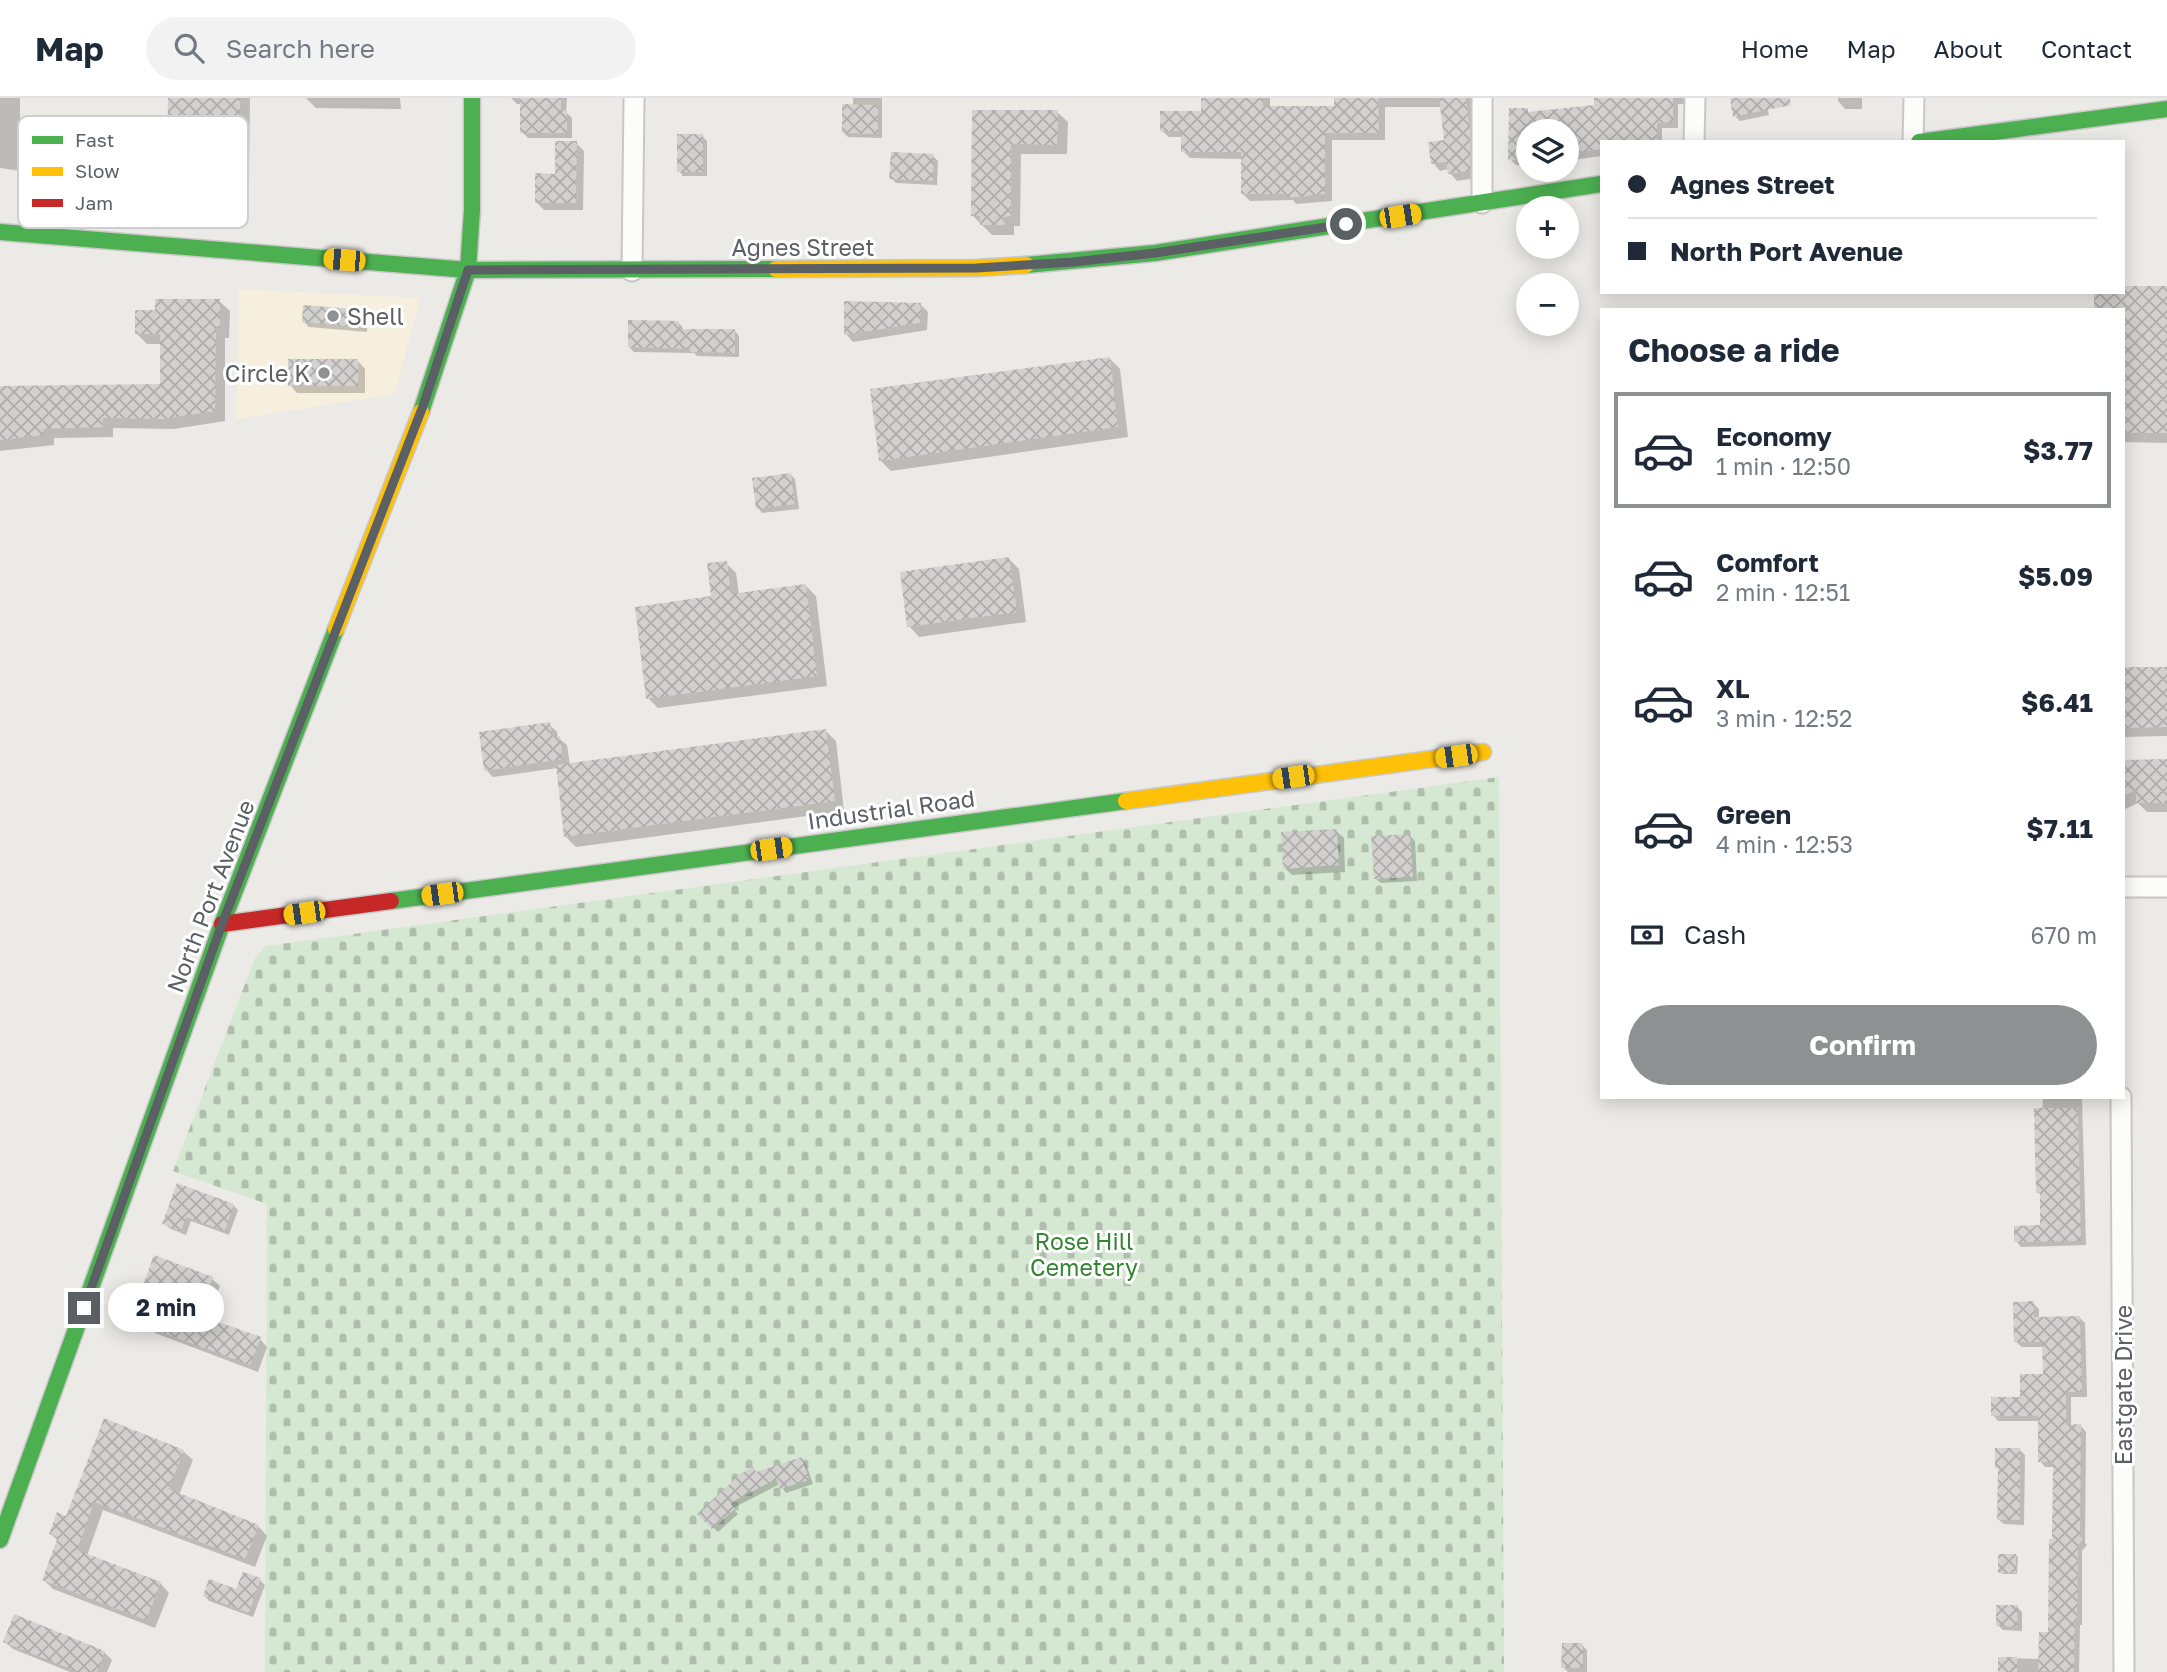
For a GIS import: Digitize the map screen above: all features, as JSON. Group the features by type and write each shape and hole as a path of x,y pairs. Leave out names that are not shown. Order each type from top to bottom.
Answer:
{"main road":[{"name":"North Port Avenue","path":"0,1540 222,924 423,406 468,270 472,98"},
{"path":"1928,140 2129,106 2167,109"},
{"name":"Agnes Street","path":"0,232 468,270 976,268 1073,262 1155,253 1600,184"},
{"name":"Industrial Road","path":"222,924 1483,752"}],"street":[{"path":"632,271 634,98"},
{"path":"1482,98 1482,203"},
{"path":"1694,140 1695,98"},
{"path":"1914,98 1916,140"},
{"path":"2125,887 2167,887"},
{"name":"Eastgate Drive","path":"2121,1099 2124,1672"}],"shaded area":[{"path":"239,289 420,298 395,394 236,419"}],"green space":[{"name":"Rose Hill Cemetery","path":"1499,777 1504,1672 265,1672 267,1204 173,1171 255,958 266,946"}],"building":[{"path":"168,98 240,98 240,116 168,116"},
{"path":"520,98 561,98 561,110 567,110 567,133 520,133"},
{"path":"1201,98 1263,98 1263,106 1334,106 1334,98 1378,98 1379,133 1325,133 1325,194 1287,198 1287,194 1241,194 1241,152 1181,152 1181,131 1160,131 1160,111 1201,111"},
{"path":"1439,98 1466,98 1470,131 1470,171 1448,174 1446,162 1431,164 1428,142 1444,140"},
{"path":"1594,98 1673,98 1673,122 1657,123 1657,140 1600,140 1600,149 1579,152 1579,119 1516,119 1516,160 1508,160 1509,108 1528,108 1528,112 1594,105"},
{"path":"1730,98 1790,98 1791,105 1733,117"},
{"path":"842,104 878,105 878,134 842,133"},
{"path":"972,110 1058,110 1057,145 1011,144 1011,216 1004,217 1005,225 980,225 980,216 971,216"},
{"path":"677,134 703,134 703,172 677,172"},
{"path":"555,141 577,141 576,203 535,203 535,173 555,174"},
{"path":"891,152 934,154 933,181 889,179"},
{"path":"2125,286 2167,286 2167,433 2125,433 2125,308 2094,308 2094,294 2125,294"},
{"path":"155,299 220,299 220,329 216,328 215,411 163,419 103,418 103,427 44,429 44,435 0,440 0,386 160,384 160,334 135,334 135,310 155,310"},
{"path":"844,301 921,303 920,323 844,335"},
{"path":"303,305 364,310 363,328 302,322"},
{"path":"628,320 679,321 679,329 735,329 735,353 628,347"},
{"path":"1110,357 1118,427 879,461 870,389"},
{"path":"288,359 358,359 358,386 288,386"},
{"path":"791,473 795,504 756,509 752,478"},
{"path":"1009,557 1017,612 907,627 900,572"},
{"path":"727,561 731,594 806,584 817,676 646,699 635,607 711,596 707,563"},
{"path":"2125,667 2167,667 2167,727 2125,728"},
{"path":"550,722 552,737 560,736 563,759 484,771 479,732"},
{"path":"826,729 835,801 564,837 556,765"},
{"path":"2167,759 2167,803 2136,803 2136,790 2125,795 2125,760"},
{"path":"1337,829 1339,865 1283,869 1281,832"},
{"path":"1410,834 1413,877 1374,879 1371,836"},
{"path":"2034,1108 2078,1108 2081,1241 2014,1242 2014,1226 2040,1225 2040,1192 2036,1193"},
{"path":"177,1183 234,1204 225,1231 186,1217 181,1231 162,1224"},
{"path":"154,1255 213,1277 199,1315 261,1337 250,1365 145,1326 157,1294 142,1288"},
{"path":"2034,1301 2034,1317 2080,1316 2082,1392 2066,1392 2066,1425 2081,1424 2080,1536 2083,1539 2078,1545 2074,1672 2038,1671 2039,1632 2048,1632 2053,1462 2038,1462 2038,1416 1991,1416 1991,1397 2020,1397 2020,1374 2043,1374 2042,1342 2014,1342 2013,1302"},
{"path":"104,1418 184,1450 169,1489 259,1525 245,1559 94,1502 77,1550 161,1582 146,1620 42,1580 58,1537 49,1534 57,1512 66,1516"},
{"path":"1995,1448 2020,1448 2020,1520 1997,1520 1998,1468 1995,1468"},
{"path":"802,1457 809,1480 780,1489 776,1479 730,1503 735,1509 712,1529 697,1514 734,1480 733,1478 753,1467 756,1472"},
{"path":"1998,1554 2016,1554 2016,1573 1998,1573"},
{"path":"243,1572 261,1578 249,1613 203,1596 209,1579 236,1589"},
{"path":"1996,1605 2018,1605 2017,1627 1996,1626"},
{"path":"14,1614 105,1651 97,1672 78,1672 3,1642"},
{"path":"1562,1643 1583,1643 1583,1668 1561,1668"},
{"path":"1998,1657 2017,1657 2017,1672 1998,1672"}],"traffic: fast":[{"path":"421,412 468,270 472,210 472,98"},
{"path":"1934,140 2167,109"},
{"path":"1026,265 1155,253 1600,184"},
{"path":"0,232 468,270 776,269"},
{"path":"0,1540 222,924 336,629"},
{"path":"391,901 1126,801"}],"traffic: slow":[{"path":"776,269 976,268 1026,265"},
{"path":"336,629 421,412"},
{"path":"1126,801 1483,752"}],"traffic: jam":[{"path":"222,924 391,901"}],"place":[{"name":"Shell","path":"333,316"},
{"name":"Circle K","path":"324,373"}],"route":[{"path":"84,1308 222,924 423,406 468,270 976,268 1073,262 1155,253 1346,224"}]}
